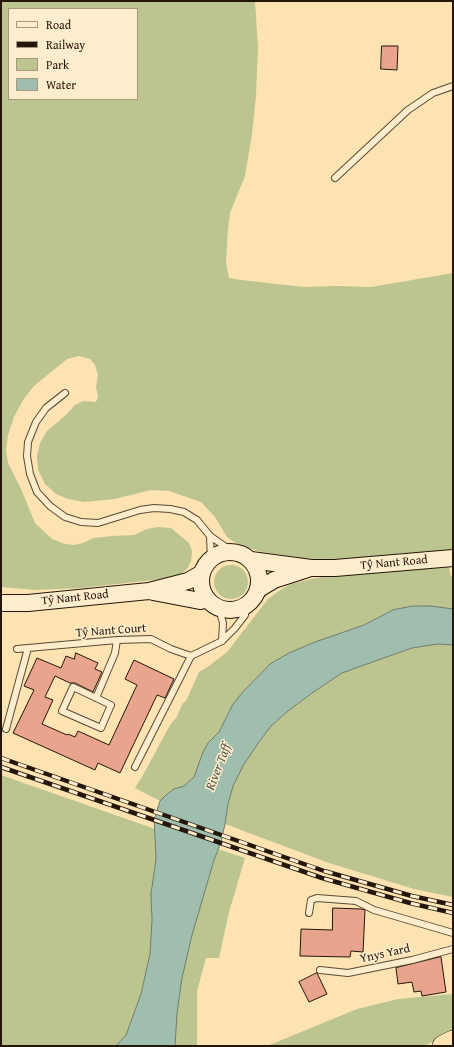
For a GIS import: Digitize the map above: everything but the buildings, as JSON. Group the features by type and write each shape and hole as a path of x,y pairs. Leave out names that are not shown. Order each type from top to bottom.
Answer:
{"highway":[{"path":"443,1046 453,1041"}],"main road":[{"path":"211,560 223,553 233,552"},
{"name":"Tŷ Nant Road","path":"233,552 243,555 251,560 311,568 336,568 453,558"},
{"name":"Tŷ Nant Road","path":"1,603 28,603 149,591 188,581 202,573 206,564 211,560"},
{"path":"251,560 257,568 260,578 259,589"},
{"name":"Tŷ Nant Road","path":"149,591 213,604 229,611 239,609 247,605 254,598 259,589 274,580 311,568"},
{"path":"202,573 201,583 204,595 213,604"}],"lane":[{"path":"335,178 408,110 433,93 453,86"},
{"path":"65,393 46,408 36,422 28,442 27,456 30,474 37,492 50,506 65,517 81,522 98,523 154,508 184,512 197,520 210,536 233,552"},
{"path":"210,536 211,560"},
{"path":"213,604 223,623 222,641"},
{"path":"135,767 192,656 222,641 245,615 247,605"},
{"name":"Tŷ Nant Court","path":"17,649 116,640 151,639 171,649 192,656"},
{"path":"96,698 115,653 116,640"},
{"path":"6,729 28,648"},
{"path":"73,687 96,698 111,705 101,728 62,711 73,687"},
{"path":"310,913 311,900 317,898 356,901 374,910 453,933"},
{"name":"Ynys Yard","path":"320,970 348,973 412,960 453,949"}],"green space":[{"path":"1,1 255,1 258,49 256,95 252,134 245,176 230,213 226,262 229,278 304,287 371,287 453,273 453,558 449,566 450,574 453,578 453,609 431,606 413,606 393,610 364,625 315,642 289,653 270,664 233,704 219,732 208,743 194,777 184,786 174,789 160,801 135,788 170,725 176,718 183,703 186,701 199,672 227,652 268,599 280,590 291,584 335,575 313,562 298,557 261,552 234,542 227,537 215,517 201,502 169,491 151,490 115,499 84,502 68,499 56,494 45,484 38,470 37,456 40,443 47,431 66,415 75,405 83,401 96,402 98,397 96,387 98,375 95,365 90,359 79,356 67,359 34,386 23,400 14,417 8,435 6,450 8,463 22,491 35,523 52,539 65,544 74,545 94,538 134,535 147,529 158,527 171,528 189,543 192,551 191,561 187,569 178,576 80,588 35,590 1,587"},
{"path":"234,565 243,570 247,575 247,589 243,594 238,598 228,599 224,598 215,589 214,579 215,575 224,566"},
{"path":"438,644 453,645 453,897 414,889 329,863 225,824 233,786 244,764 271,726 288,711 342,673 412,648"},
{"path":"1,775 155,829 156,859 151,894 152,920 150,954 141,994 126,1035 116,1046 1,1046"},
{"path":"218,849 245,858 229,912 219,958 206,958 197,991 197,1046 175,1046 178,1004 188,949"},
{"path":"453,994 453,1032 424,1046 267,1046 357,1009 398,999"}],"water":[{"name":"River Taff","path":"413,606 431,606 453,609 453,645 438,644 412,648 342,673 312,693 271,726 244,764 233,786 221,842 214,860 192,935 182,978 177,1013 175,1046 116,1046 126,1035 141,994 150,954 152,920 151,894 156,859 154,820 160,801 174,789 184,786 194,777 203,752 208,743 219,732 233,704 270,664 289,653 315,642 364,625 393,610"}],"railway":[{"path":"1,758 324,871 412,896 453,905"},
{"path":"1,767 322,878 410,903 453,913"}]}
